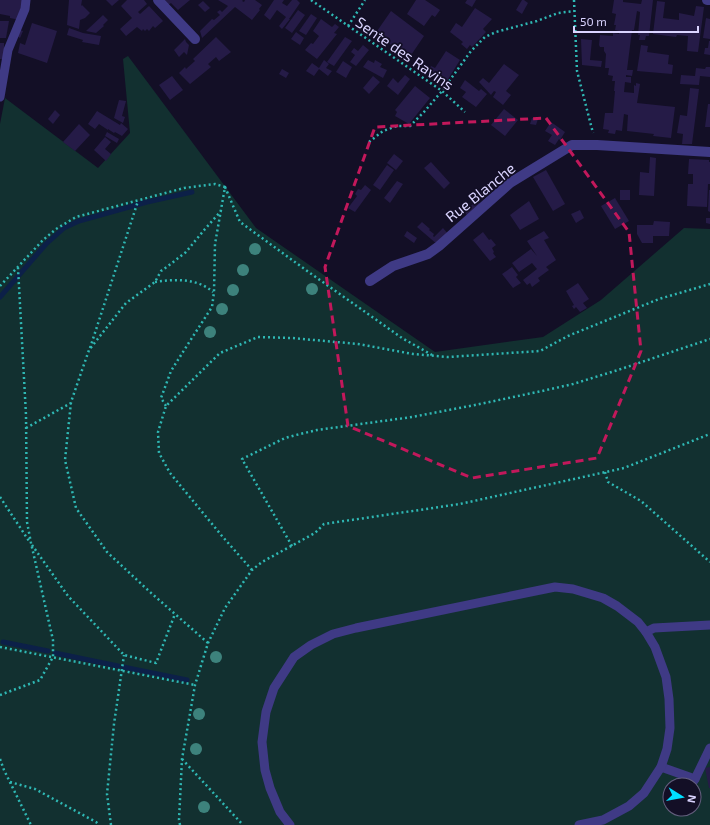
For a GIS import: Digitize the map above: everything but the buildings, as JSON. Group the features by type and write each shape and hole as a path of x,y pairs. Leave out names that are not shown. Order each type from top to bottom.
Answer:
{"street":[{"path":"158,0 195,39"},
{"name":"Rue Blanche","path":"370,281 392,266 428,254 510,183 572,145 597,145 710,152"}],"lane":[{"path":"0,97 8,50 25,9 26,0"},
{"path":"290,825 280,812 270,788 265,770 262,742 266,712 274,688 294,657 311,645 332,634 555,587 573,589 603,598 617,606 638,622 655,647 666,676 669,698 670,728 667,749 662,767 644,793 628,806 603,820 580,825"},
{"path":"646,632 654,628 710,625"},
{"path":"696,777 710,748"},
{"path":"662,767 683,777"}],"path":[{"name":"Sente des Ravins","path":"311,0 442,91 465,112"},
{"path":"348,26 365,0"},
{"path":"574,0 577,71 597,145"},
{"path":"369,142 383,131 397,126 410,126 442,91 471,51 485,37 496,32 537,21 558,13 574,11"},
{"path":"0,286 43,240 56,229 76,217 184,188 215,184 225,187"},
{"path":"166,406 162,398 171,371 212,307 214,292 215,244 225,187"},
{"path":"225,187 240,222 402,338 433,356"},
{"path":"138,200 71,402 65,460 76,508 107,552 208,643"},
{"path":"89,350 126,303 155,282 161,271 186,252 204,229 221,211"},
{"path":"0,696 40,680 53,657 53,640 27,522 26,428 18,268"},
{"path":"155,282 186,280 208,287 214,292"},
{"path":"252,570 170,473 159,452 158,432 166,406 220,353 258,337 292,338 358,344 433,356 540,351 568,336 659,299 710,284"},
{"path":"292,546 242,459 285,438 296,435 317,430 412,417 542,392 618,370 710,339"},
{"path":"26,428 71,402"},
{"path":"180,825 182,759 195,685 208,643 225,608 252,570 262,562 315,533 324,524 460,504 624,468 710,434"},
{"path":"605,472 608,482 641,502 710,562"},
{"path":"0,497 68,596 124,655 156,663 175,614"},
{"path":"0,647 195,685"},
{"path":"111,825 107,794 114,724 124,655"},
{"path":"0,759 31,825"},
{"path":"182,759 243,825"},
{"path":"10,782 35,789 99,825"}],"highlighted area":[{"path":"546,118 629,232 641,351 597,458 472,478 348,426 325,267 375,127"}],"green space":[{"path":"128,56 256,228 435,352 543,337 601,300 684,228 710,229 710,825 0,825 0,124 5,98 98,168 130,133 123,59"}],"waterway":[{"path":"0,297 46,244 64,228 79,221 147,202 192,192"},
{"path":"3,642 48,651"},
{"path":"55,653 118,666"},
{"path":"123,667 187,680"}]}
